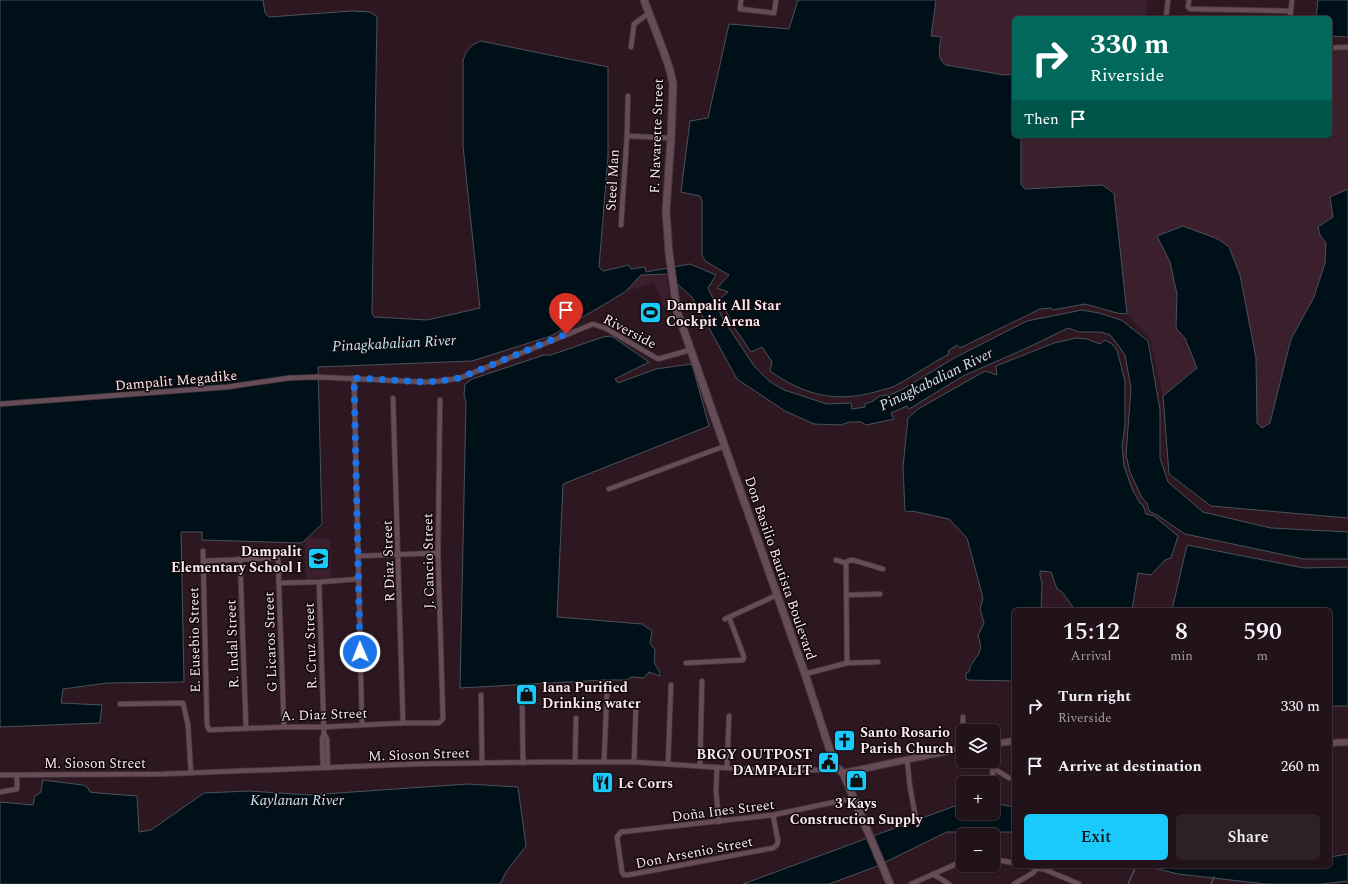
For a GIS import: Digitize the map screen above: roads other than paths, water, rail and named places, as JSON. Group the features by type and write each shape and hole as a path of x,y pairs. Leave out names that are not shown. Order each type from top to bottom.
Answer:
{"main road":[{"name":"F. Navarette Street","path":"644,0 670,70 673,84 666,211 669,253"},
{"name":"Don Basilio Bautista Boulevard","path":"669,253 677,311 805,674 835,766 840,771 854,798 890,884"}],"street":[{"path":"741,0 740,9 774,13 776,0"},
{"path":"1166,16 1168,0"},
{"path":"1189,0 1188,7 1190,9 1291,11"},
{"path":"1290,16 1292,0"},
{"path":"631,47 634,24 649,13"},
{"path":"1332,48 1348,47"},
{"name":"Steel Man","path":"621,225 628,96"},
{"name":"Steel Man","path":"627,136 671,138"},
{"name":"Riverside","path":"354,378 426,382 460,378 593,324 607,329 658,359 690,350"},
{"name":"Dampalit Megadike","path":"0,404 227,388 289,378 317,376 354,378"},
{"path":"354,378 362,724"},
{"name":"R Diaz Street","path":"393,398 403,723"},
{"name":"J. Cancio Street","path":"440,400 438,553 443,719 441,722"},
{"path":"609,489 725,446"},
{"name":"E. Eusebio Street","path":"203,551 207,728"},
{"path":"358,556 399,556 438,553"},
{"name":"G Licaros Street","path":"203,561 240,559 278,560 284,727"},
{"name":"R. Indal Street","path":"240,559 246,728"},
{"path":"836,560 846,563 853,560 883,569"},
{"path":"846,563 847,663"},
{"path":"279,583 359,579"},
{"name":"R. Cruz Street","path":"319,582 324,734 327,739 326,768"},
{"path":"846,595 880,594"},
{"path":"686,663 743,660 744,657 727,618 777,595"},
{"path":"805,674 847,663 878,662"},
{"path":"700,766 702,681"},
{"path":"668,764 671,685"},
{"path":"522,690 523,762"},
{"path":"604,762 607,690"},
{"path":"481,695 482,763"},
{"path":"120,704 183,703 188,725 190,773"},
{"path":"634,762 636,705"},
{"path":"727,767 729,716"},
{"path":"963,717 963,724"},
{"path":"575,762 576,718"},
{"name":"A. Diaz Street","path":"207,728 212,730 441,722"},
{"path":"1000,743 1012,741"},
{"path":"1332,743 1348,742"},
{"path":"840,771 956,749"},
{"path":"907,759 916,820"},
{"name":"M. Sioson Street","path":"0,775 190,773 523,762 634,762 759,770 840,771"},
{"path":"716,767 716,791 719,822"},
{"path":"993,768 1009,778"},
{"path":"993,768 993,776"},
{"path":"0,792 17,790 17,774"},
{"name":"Doña Ines Street","path":"618,834 621,832 773,815 854,798"},
{"name":"Don Arsenio Street","path":"618,834 617,837 622,872 624,875 628,875 773,848 777,845 778,841 773,815"},
{"path":"1000,860 1012,863"},
{"path":"911,884 956,864"},
{"path":"1014,884 1037,868 1079,884"},
{"path":"933,874 949,884"}],"water":[{"name":"Pinagkabalian River","path":"0,0 263,0 265,13 269,17 352,11 370,12 377,17 372,313 374,317 427,320 480,308 463,146 463,61 469,48 481,41 608,67 608,156 599,267 603,271 629,265 631,269 645,267 646,272 690,264 716,275 708,288 723,319 754,366 769,381 784,390 827,404 851,403 852,409 865,407 865,404 880,396 892,394 903,389 956,357 1027,321 1082,310 1099,313 1121,320 1148,341 1160,410 1160,458 1168,482 1203,512 1271,528 1348,532 1348,559 1304,559 1185,534 1149,511 1147,503 1142,498 1130,472 1126,455 1131,388 1125,355 1110,335 1101,332 1079,332 1068,328 963,376 909,409 907,406 891,413 894,419 866,425 861,422 849,422 841,425 814,424 785,411 737,379 692,297 666,274 641,275 625,292 551,336 472,361 318,367 322,524 302,543 202,540 202,532 181,532 184,682 107,683 63,689 61,703 102,705 100,723 0,727"},
{"path":"798,0 936,0 931,36 941,37 939,52 941,60 946,65 1004,75 1012,74 1012,138 1021,138 1021,184 1023,187 1026,189 1102,185 1114,193 1127,314 1117,313 1085,304 1053,310 1051,308 1040,309 960,348 957,345 948,351 949,354 893,387 860,395 833,397 820,395 795,386 770,371 772,362 762,347 751,352 734,327 720,299 728,292 717,288 729,275 705,261 702,255 702,201 700,196 681,192 690,121 708,118 729,24 789,29"},
{"path":"1318,0 1348,0 1348,37 1332,36 1332,16 1316,16"},
{"path":"1348,189 1348,518 1211,506 1169,474 1163,396 1197,368 1185,338 1176,328 1177,294 1170,262 1157,236 1183,226 1218,239 1229,247 1240,275 1256,358 1257,423 1262,428 1270,423 1291,339 1314,297 1325,263 1326,243 1320,235 1318,227 1333,217 1330,197"},
{"path":"611,336 649,362 615,379 618,383 656,369 692,364 709,426 563,484 557,617 642,624 652,631 650,643 655,650 654,662 659,670 660,676 649,672 644,678 632,677 626,680 460,688 466,402 464,395 465,384 472,379 544,355 551,355 603,337"},
{"path":"1076,338 1087,339 1100,344 1105,340 1112,344 1117,350 1125,381 1125,426 1122,446 1124,466 1133,491 1140,503 1143,505 1146,514 1154,516 1178,536 1171,558 1165,560 1151,575 1138,573 1132,608 1074,608 1062,592 1057,589 1051,572 1040,571 1042,583 1041,608 1012,608 1012,681 967,680 966,673 969,672 980,648 978,636 984,623 980,609 983,598 967,538 949,519 912,511 905,511 903,467 908,418 918,409 985,371 997,375 996,366 1054,343"},
{"path":"1187,545 1304,568 1348,567 1348,706 1332,706 1332,608 1172,608"},
{"name":"Kaylanan River","path":"43,780 83,785 87,787 90,792 137,796 139,832 151,830 204,793 249,791 309,795 468,784 518,787 526,846 506,872 500,884 0,884 0,802 33,805 35,796 41,792"},
{"path":"1000,804 1012,807 1012,832 1000,832 1000,828 956,828 956,832 947,832 875,867 829,884 743,884 956,806 956,820 1000,820"},
{"path":"1348,854 1348,881 1322,884 1266,884 1178,874 1154,868 1332,868 1332,857"}],"waterway":[{"path":"1128,884 1135,868"},
{"path":"1211,884 1214,877"}],"place":[{"name":"Dampalit All Star Cockpit Arena","path":"650,313"},
{"name":"Dampalit Elementary School I","path":"318,559"},
{"name":"Iana Purified Drinking water","path":"526,695"},
{"name":"Santo Rosario Parish Church","path":"844,740"},
{"name":"BRGY OUTPOST DAMPALIT","path":"828,762"},
{"name":"3 Kays Construction Supply","path":"856,781"},
{"name":"Le Corrs","path":"602,783"}]}
